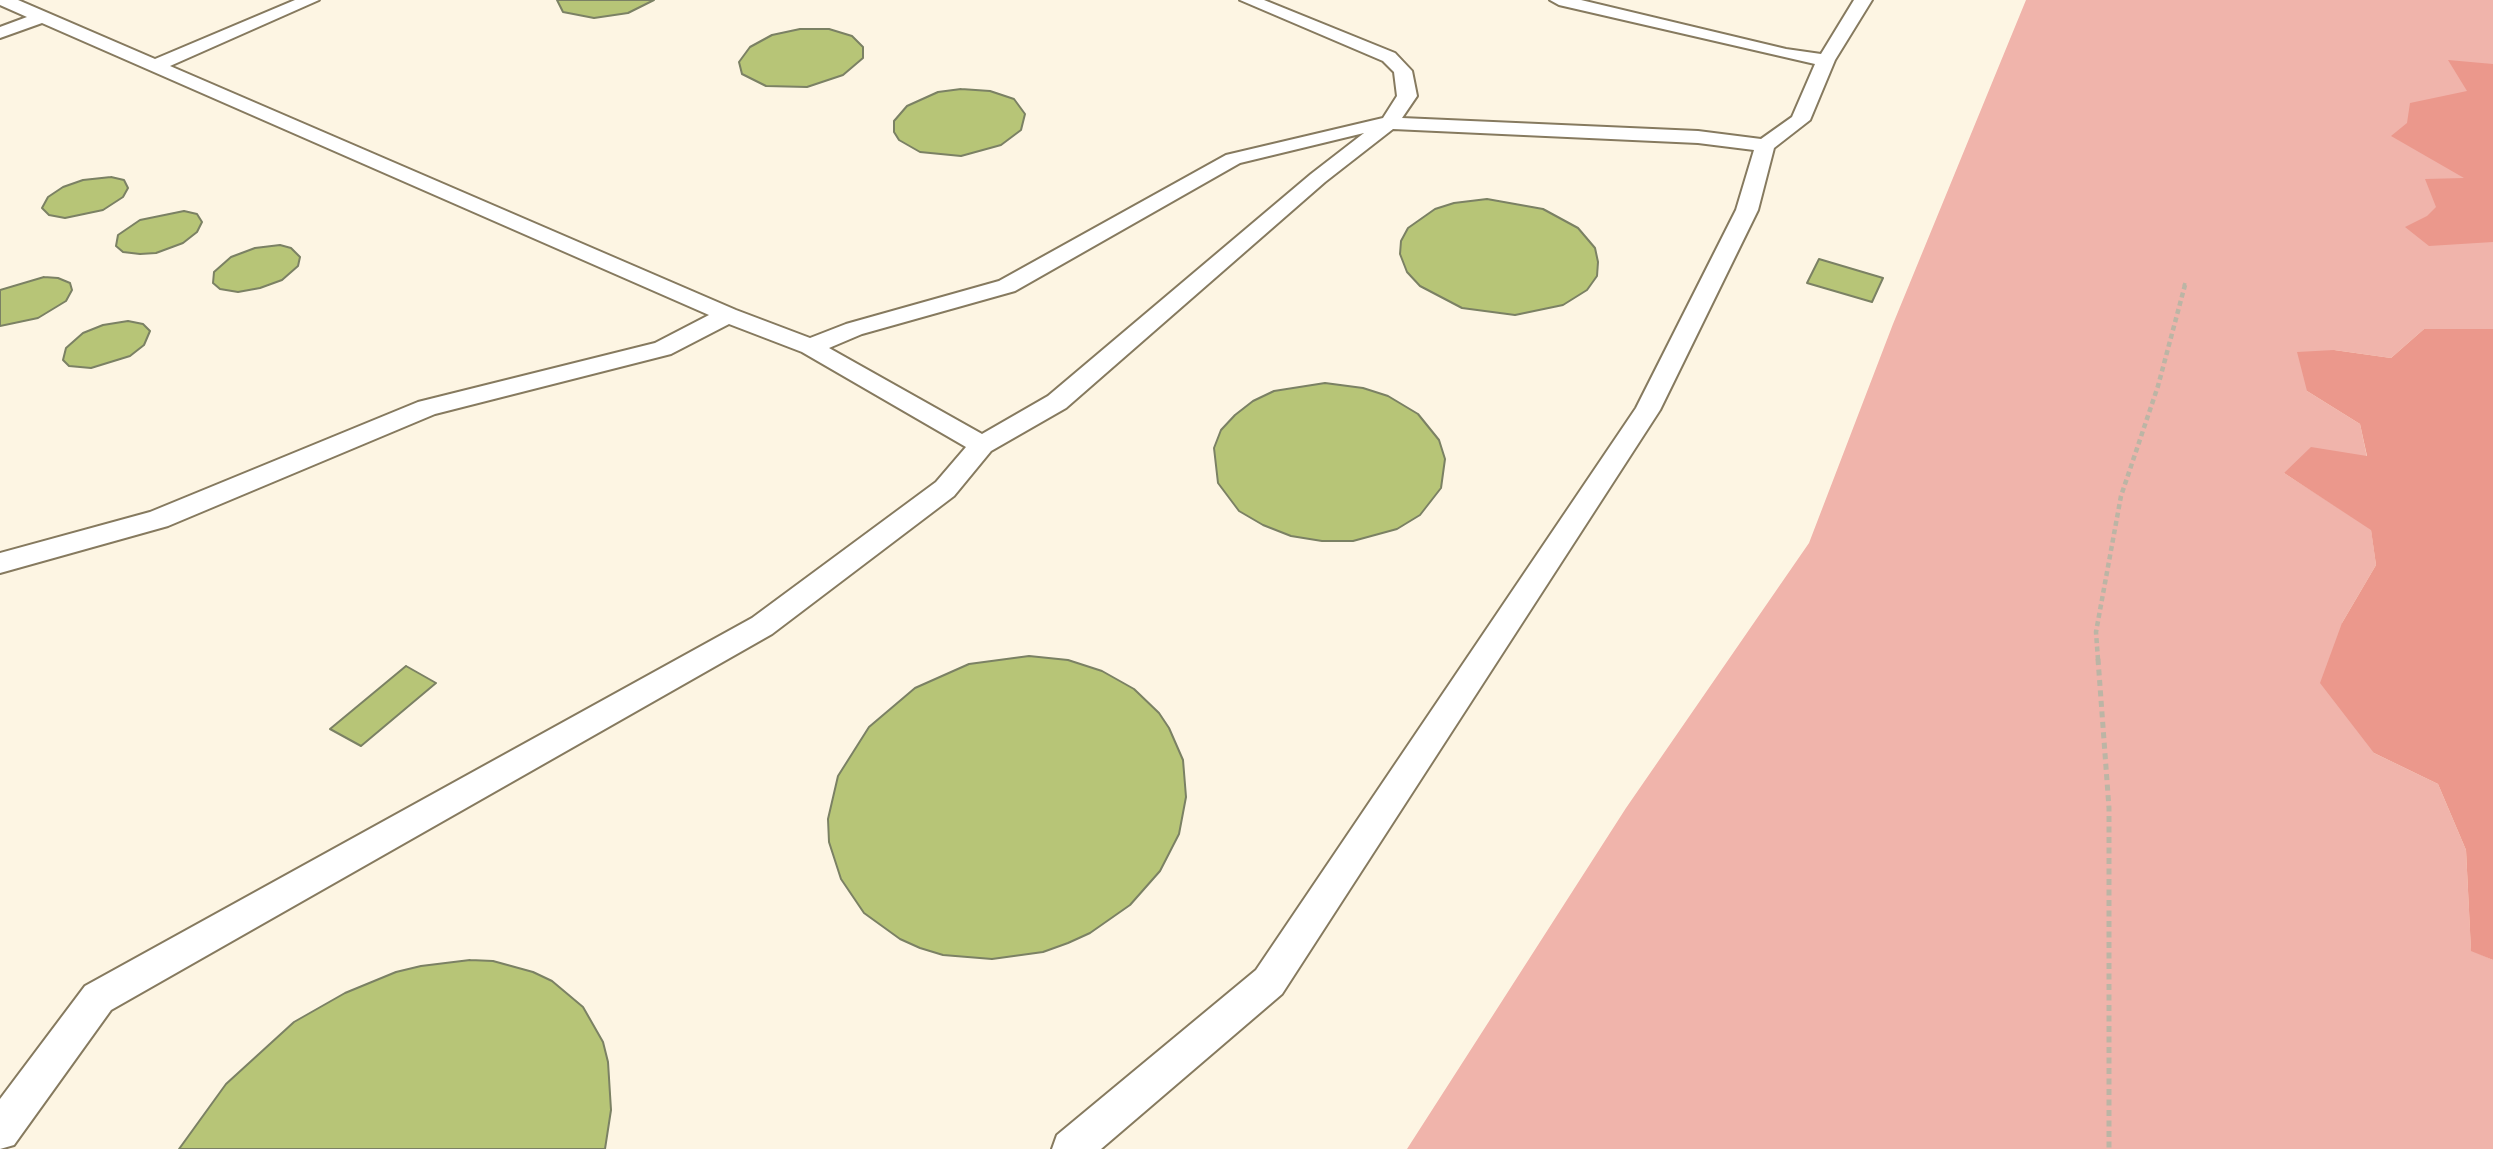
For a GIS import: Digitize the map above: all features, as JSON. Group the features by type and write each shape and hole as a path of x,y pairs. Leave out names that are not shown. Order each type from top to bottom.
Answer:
{"lane":[{"path":"3,0 728,316 810,347 982,445"},
{"path":"154,66 310,0"},
{"path":"0,1131 98,998 762,626 945,489 982,445 1057,402 1318,178 1389,123 1407,96 1403,71 1389,57 1250,0"},
{"path":"1559,0 1786,54 1826,60"},
{"path":"1071,1149 1269,982 1648,410 1747,210 1765,145 1800,120 1826,60 1863,0"},
{"path":"0,33 43,17"},
{"path":"810,347 854,329 1007,286 1233,159 1355,128 1389,123 1698,137 1765,145"},
{"path":"0,563 158,519 427,408 663,349 728,316"}],"path":[{"path":"2109,1149 2109,808 2096,632 2121,496 2158,386 2185,282"}],"shaded area":[{"path":"2026,0 2493,0 2493,329 2424,329 2391,358 2334,350 2307,391 2360,424 2367,457 2284,473 2371,529 2376,565 2342,623 2374,753 2438,784 2466,850 2471,950 2493,960 2493,1149 1407,1149 1626,808 1809,543 1893,324"},
{"path":"2448,60 2493,64 2493,242 2429,246 2405,227 2427,216 2436,207 2425,179 2464,178 2391,136 2407,123 2410,103 2467,91"},
{"path":"2424,329 2493,329 2493,960 2471,951 2466,850 2438,784 2374,753 2320,683 2342,623 2376,565 2371,530 2284,473 2311,447 2367,456 2360,424 2307,391 2297,352 2334,350 2391,358"}],"building":[{"path":"557,0 654,0 628,13 594,18 563,12"},
{"path":"800,29 829,29 852,36 863,47 863,58 843,75 807,87 766,86 742,74 739,62 750,47 772,35"},
{"path":"961,89 990,91 1014,99 1025,114 1021,130 1001,145 961,156 920,152 899,140 894,132 894,121 907,106 938,92"},
{"path":"111,177 124,180 128,188 123,197 103,210 65,218 49,215 42,208 48,197 63,187 83,180"},
{"path":"1487,199 1543,209 1578,228 1595,248 1598,262 1597,276 1587,290 1563,305 1515,315 1462,308 1420,286 1407,272 1400,254 1401,241 1408,228 1435,209 1454,203"},
{"path":"184,211 197,214 202,222 197,232 183,243 156,253 140,254 123,252 116,246 118,235 140,220"},
{"path":"280,245 291,248 300,257 298,266 282,280 238,292 220,289 213,283 214,272 231,257 255,248"},
{"path":"1819,259 1883,278 1872,302 1807,283"},
{"path":"44,277 58,278 70,283 72,290 66,301 38,318 0,326 0,290"},
{"path":"128,321 143,324 150,331 144,345 130,356 91,368 69,366 63,360 66,348 83,333 103,325"},
{"path":"1325,383 1363,388 1388,396 1418,414 1439,440 1445,459 1441,488 1420,515 1397,529 1353,541 1322,541 1291,536 1263,525 1239,511 1218,483 1214,448 1221,430 1235,415 1253,401 1274,391"},
{"path":"1029,656 1068,660 1102,671 1134,689 1159,713 1183,760 1186,797 1179,834 1160,871 1130,905 1090,933 1068,943 1043,952 992,959 943,955 920,948 900,939 864,913 841,879 829,842 828,819 838,776 869,727 915,688 969,664"},
{"path":"406,666 436,683 361,746 330,729"},
{"path":"470,960 493,961 533,972 552,981 583,1007 603,1042 608,1062 611,1110 605,1149 179,1149 226,1084 294,1022 345,993 396,972"}]}
